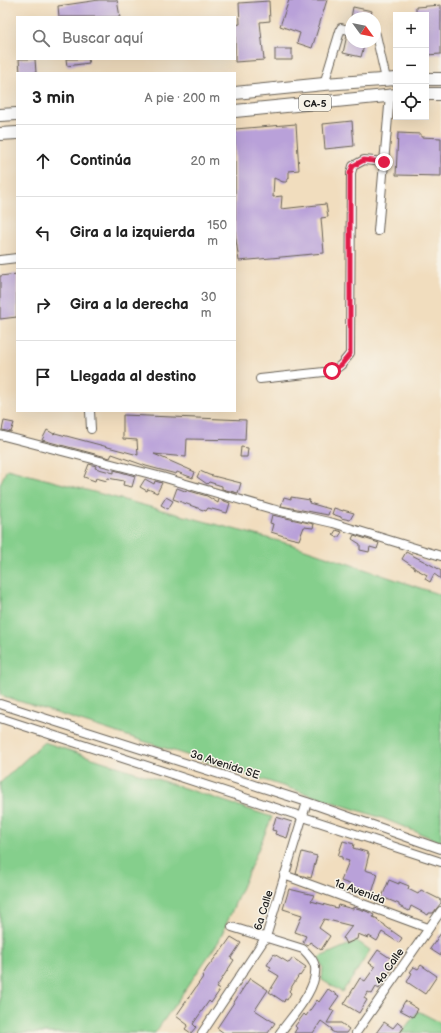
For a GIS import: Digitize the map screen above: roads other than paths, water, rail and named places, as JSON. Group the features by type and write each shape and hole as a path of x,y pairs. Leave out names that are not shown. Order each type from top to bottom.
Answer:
{"highway":[{"name":"CA-5","path":"236,93 391,79"},
{"path":"429,79 441,79"},
{"path":"429,94 441,94"},
{"name":"CA-5","path":"236,111 393,95"},
{"path":"0,115 16,114"},
{"path":"0,134 16,133"}],"street":[{"path":"324,84 341,28 345,29"},
{"path":"380,48 391,79"},
{"path":"378,230 384,162 393,95"},
{"path":"260,379 332,371 341,365 350,354 350,173 353,166 364,160 384,162"},
{"path":"0,260 16,258"},
{"path":"90,412 91,429"},
{"path":"0,435 162,477 272,509 334,523 441,556"},
{"name":"3a Avenida SE","path":"0,704 307,802 441,849"},
{"path":"0,718 441,862"},
{"name":"6a Calle","path":"202,1033 266,937 307,802"},
{"name":"1a Avenida","path":"284,876 428,928"},
{"name":"4a Calle","path":"356,1033 441,911"},
{"path":"232,927 303,949 310,956 315,966 315,977 310,991 280,1033"}]}
